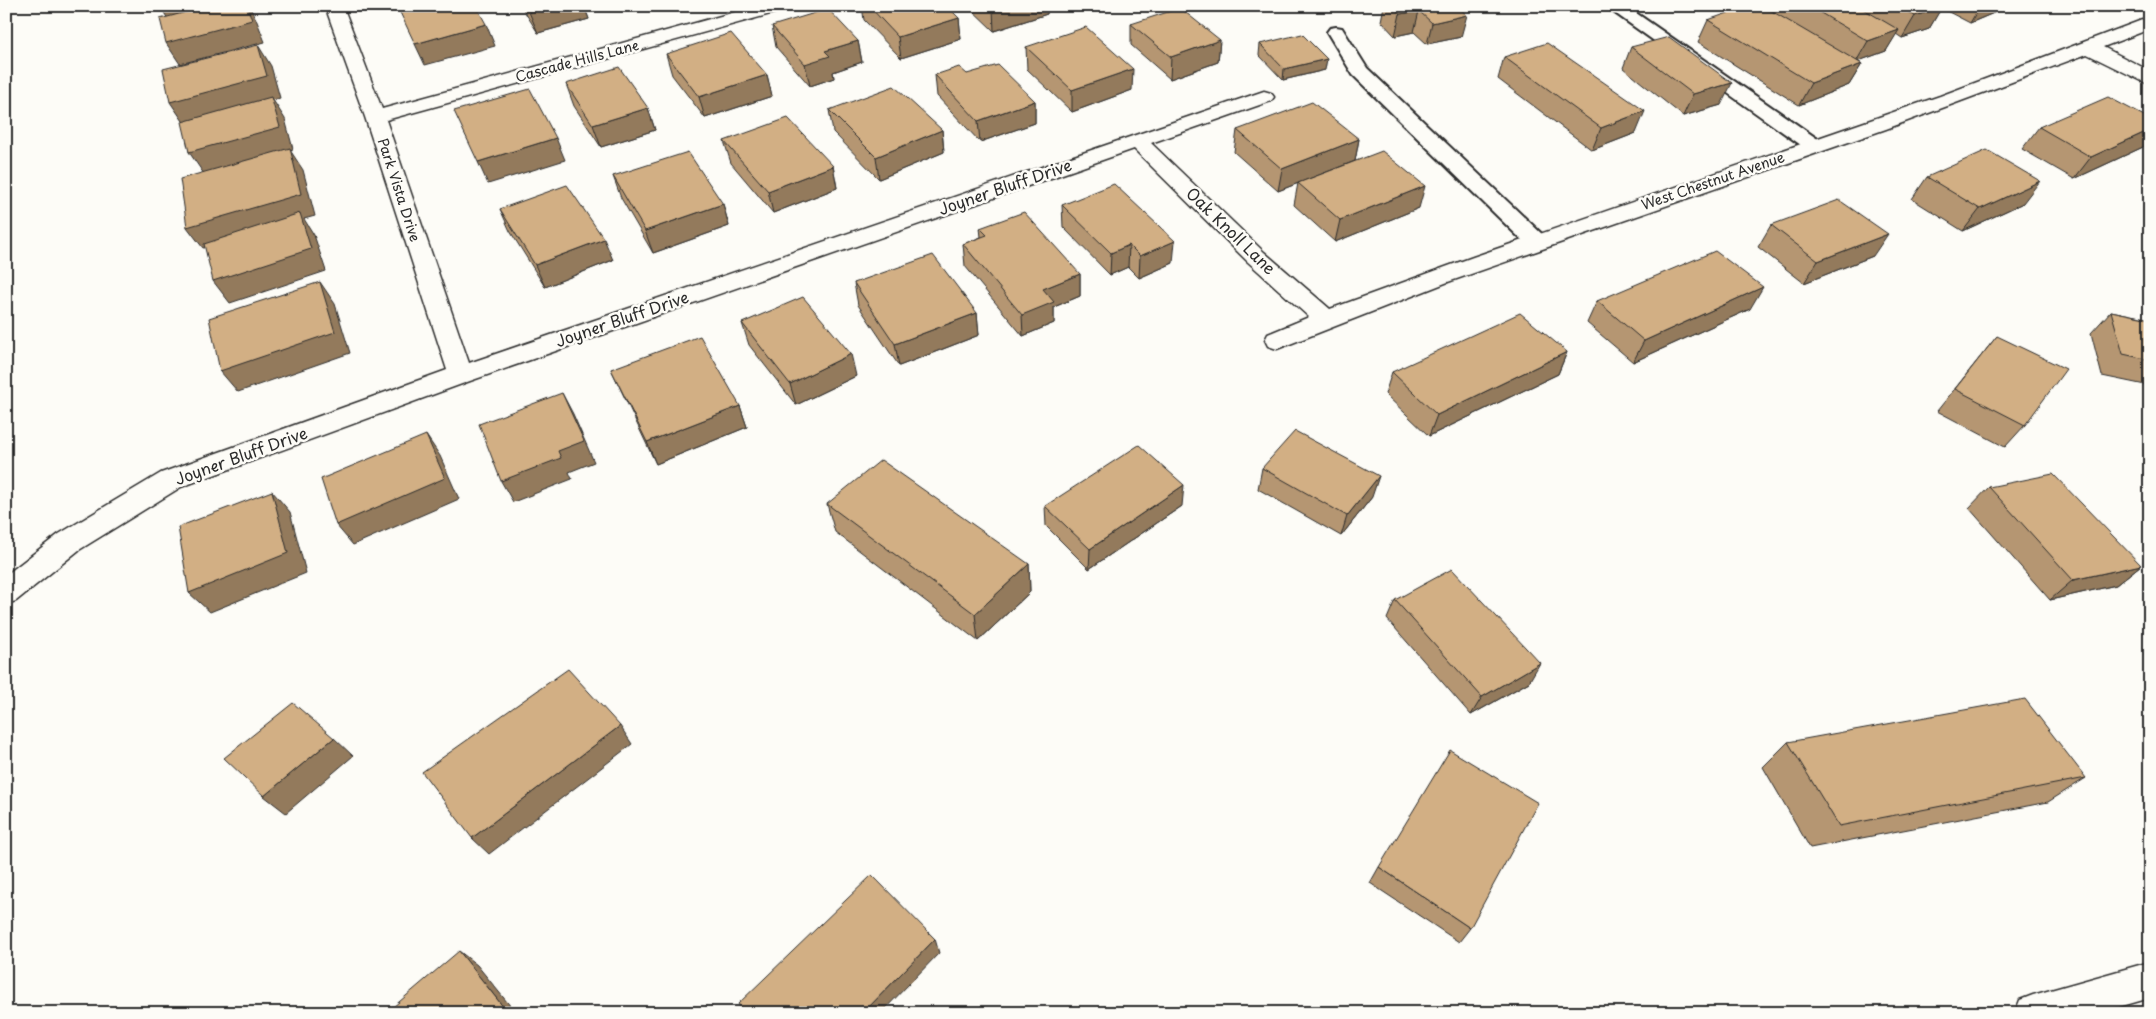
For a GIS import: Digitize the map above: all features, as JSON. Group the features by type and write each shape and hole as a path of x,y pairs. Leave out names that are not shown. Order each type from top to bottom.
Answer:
{"street":[{"name":"Park Vista Drive","path":"334,6 375,117 461,375"},
{"name":"Cascade Hills Lane","path":"375,117 779,6"},
{"name":"West Chestnut Avenue","path":"1277,340 1326,319 1537,242 1815,146 2088,47 2150,22"},
{"path":"2088,47 2150,80"},
{"name":"Joyner Bluff Drive","path":"6,592 69,542 172,480 461,375 1264,97"},
{"name":"Oak Knoll Lane","path":"1137,141 1256,257 1326,319"},
{"path":"2033,1013 2150,980"}],"lane":[{"path":"1614,6 1815,146"},
{"path":"1336,32 1360,71 1537,242"}],"building":[{"path":"209,6 247,6 252,20 166,43 160,19"},
{"path":"397,6 476,6 486,24 415,44"},
{"path":"526,6 550,6 529,12"},
{"path":"869,6 947,6 959,18 898,37"},
{"path":"989,6 1003,6 993,9"},
{"path":"1392,6 1457,6 1467,15 1432,23 1419,11 1400,14"},
{"path":"1748,6 1763,6 1862,64 1811,83 1708,20"},
{"path":"1809,6 1858,6 1899,30 1868,41"},
{"path":"1897,6 1940,6 1942,7 1915,16"},
{"path":"1180,8 1220,40 1171,57 1131,24"},
{"path":"828,9 858,41 825,51 830,56 805,64 772,26"},
{"path":"1086,27 1133,69 1072,90 1026,47"},
{"path":"731,33 767,75 699,97 666,54"},
{"path":"1302,34 1327,59 1284,69 1260,44"},
{"path":"1669,37 1732,83 1693,94 1631,47"},
{"path":"1547,43 1645,111 1601,128 1504,57"},
{"path":"258,45 267,76 170,102 163,69"},
{"path":"998,65 1035,101 978,121 935,75 959,67 967,74"},
{"path":"619,67 648,108 593,125 566,84"},
{"path":"894,86 942,130 876,157 829,110"},
{"path":"530,89 556,138 478,162 454,111"},
{"path":"271,97 280,127 189,152 182,122"},
{"path":"2108,97 2150,119 2150,130 2091,157 2039,127"},
{"path":"1312,102 1359,139 1282,169 1237,130"},
{"path":"788,118 833,166 768,191 724,141"},
{"path":"290,148 301,194 187,227 180,179"},
{"path":"1987,150 2040,181 1980,209 1927,177"},
{"path":"1382,151 1425,186 1340,220 1298,183"},
{"path":"688,152 723,204 645,231 613,176"},
{"path":"1114,184 1175,241 1140,256 1129,245 1111,253 1062,205"},
{"path":"567,185 604,239 535,265 500,209"},
{"path":"1839,200 1888,234 1818,261 1771,225"},
{"path":"1024,212 1080,274 1043,289 1054,302 1022,315 963,244 987,235 980,228"},
{"path":"300,213 311,249 213,281 204,244"},
{"path":"1715,251 1763,287 1644,341 1597,301"},
{"path":"933,255 977,313 895,344 854,283"},
{"path":"320,282 335,332 220,371 209,318"},
{"path":"803,297 851,354 790,384 742,323"},
{"path":"2111,311 2150,319 2150,360 2123,354"},
{"path":"1520,313 1567,352 1437,415 1392,372"},
{"path":"700,336 740,406 647,442 611,369"},
{"path":"1997,336 2066,369 2025,425 1955,389"},
{"path":"562,393 584,441 558,451 561,458 501,481 479,424"},
{"path":"1295,431 1379,476 1347,516 1262,468"},
{"path":"426,435 445,478 336,525 321,479"},
{"path":"1139,445 1184,485 1090,549 1045,506"},
{"path":"881,460 1029,564 975,614 827,504"},
{"path":"2053,474 2141,565 2073,580 1989,487"},
{"path":"272,491 288,553 189,593 178,527"},
{"path":"1452,569 1540,663 1482,697 1395,600"},
{"path":"568,669 620,726 472,838 422,772"},
{"path":"2025,699 2086,778 1839,826 1788,742"},
{"path":"293,703 334,738 264,796 224,758"},
{"path":"1450,750 1538,803 1470,928 1379,867"},
{"path":"872,875 935,939 863,1013 745,1013 738,1004"},
{"path":"459,951 508,1013 386,1013"}]}
